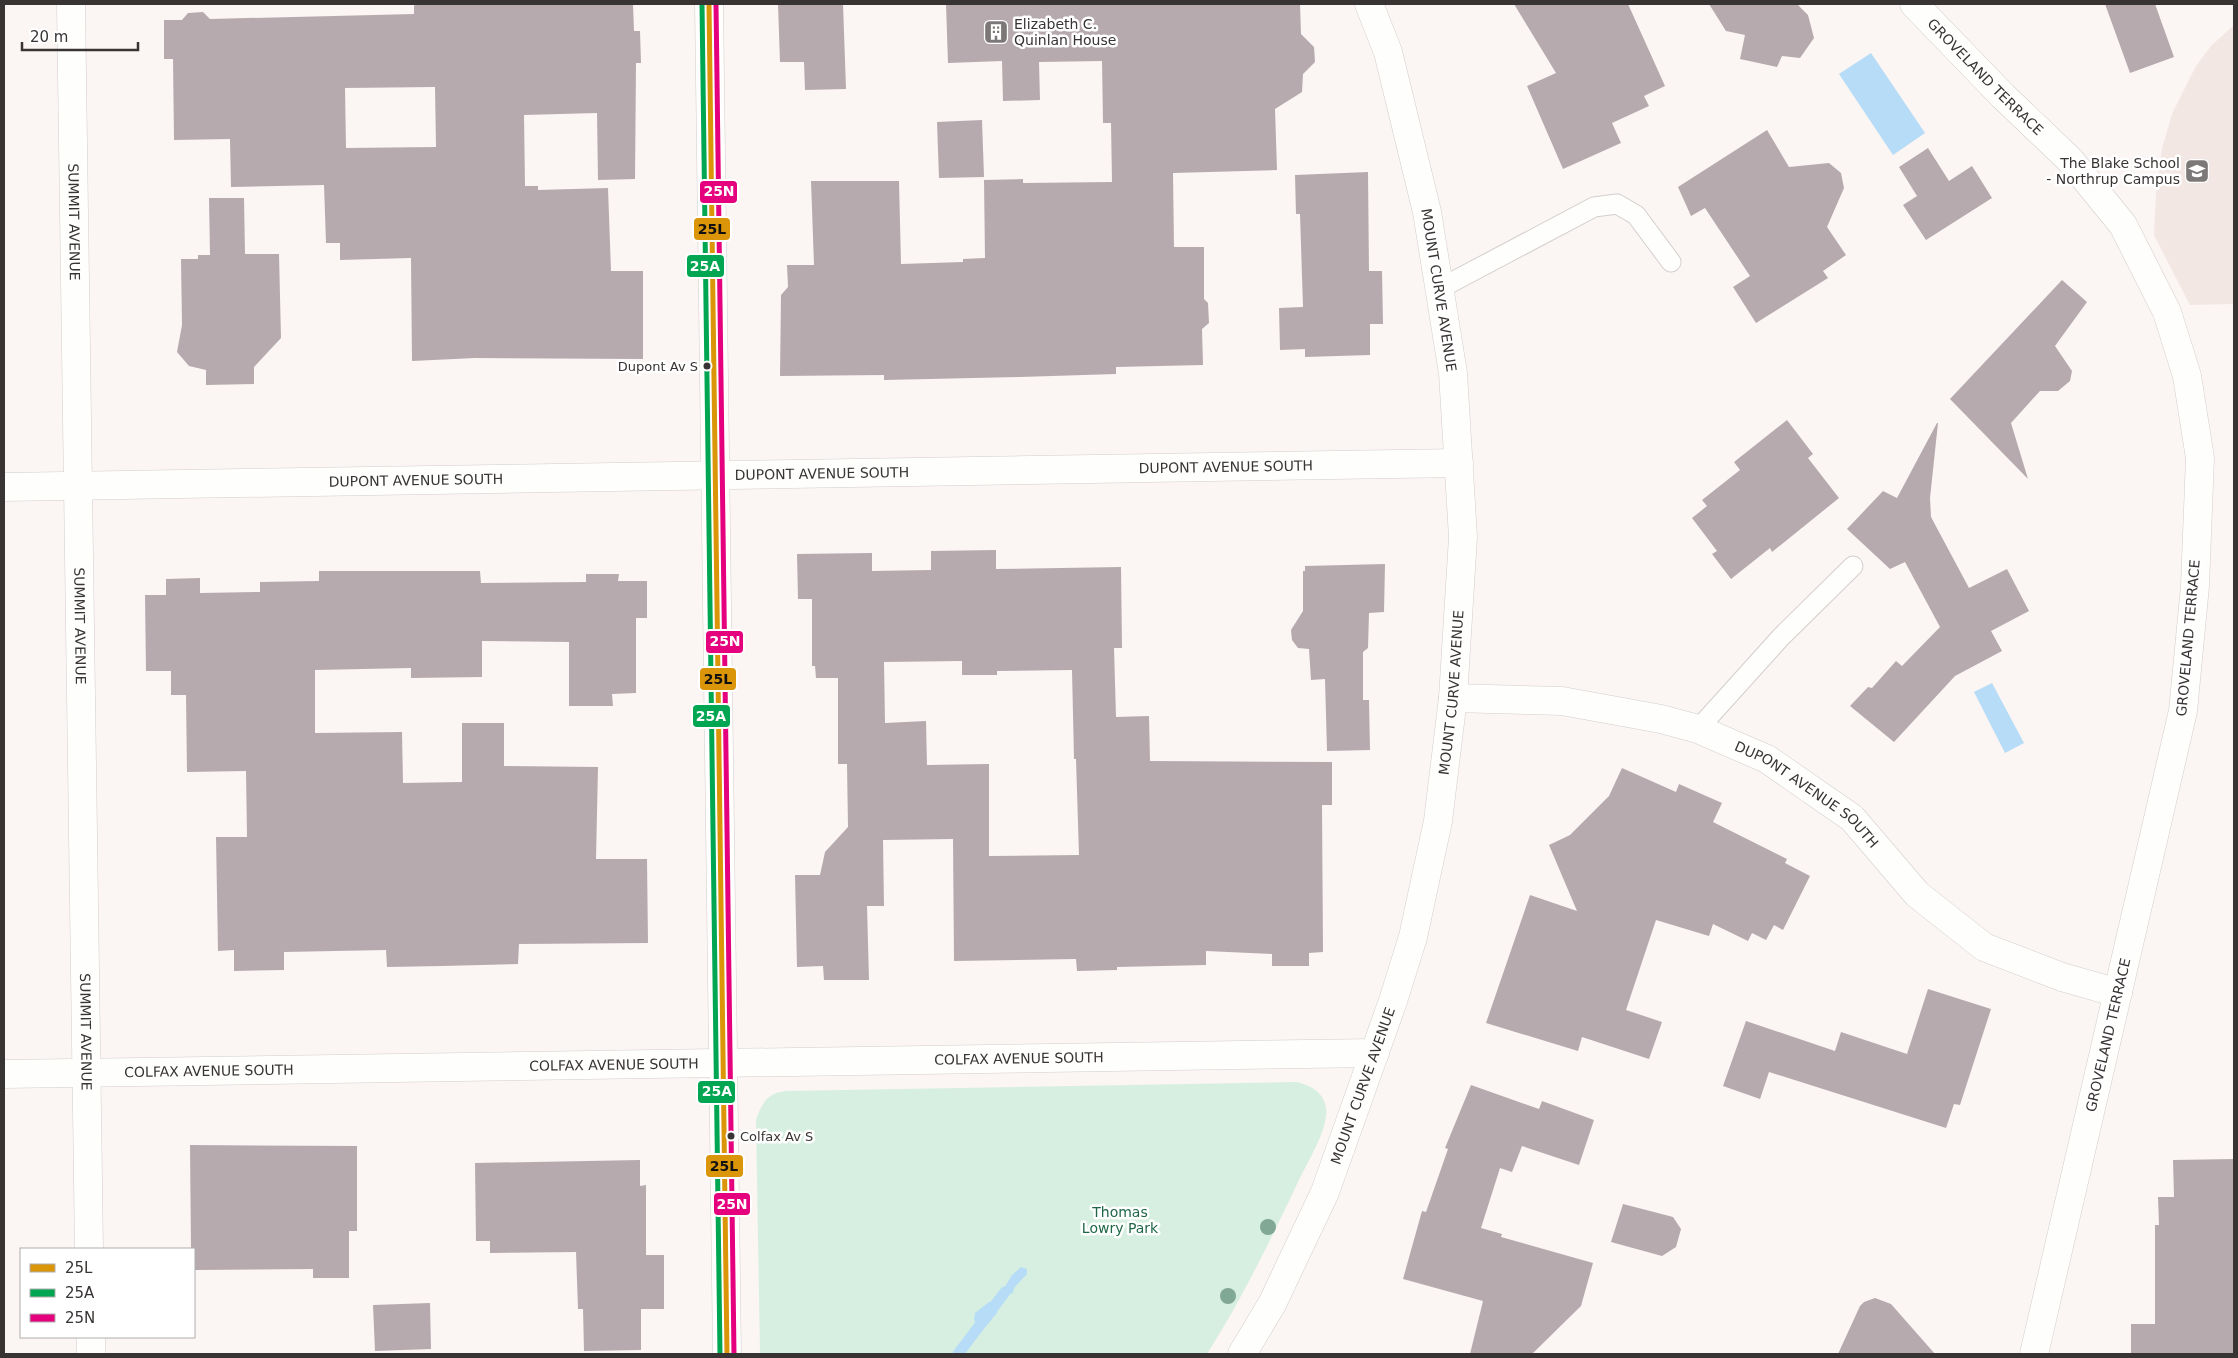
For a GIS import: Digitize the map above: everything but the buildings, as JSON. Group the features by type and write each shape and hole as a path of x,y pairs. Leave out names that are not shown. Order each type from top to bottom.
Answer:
{"street":[{"name":"SUMMIT AVENUE","path":"70,4 90,1248"},
{"path":"709,4 727,1354"},
{"name":"MOUNT CURVE AVENUE","path":"1242,1354 1272,1304 1325,1192 1393,1001 1417,917 1438,821 1453,698 1462,537 1459,463 1452,373 1427,212 1390,61 1369,4"},
{"name":"GROVELAND TERRACE","path":"1914,4 2003,96 2070,160 2123,225 2167,312 2186,376 2200,458 2195,586 2183,711 2034,1354"},
{"name":"DUPONT AVENUE SOUTH","path":"4,487 1459,463"},
{"name":"DUPONT AVENUE SOUTH","path":"1453,698 1562,700 1661,718 1698,729 1767,759 1852,818 1917,894 1984,947 2062,977 2118,993"},
{"name":"COLFAX AVENUE SOUTH","path":"4,1074 1375,1053"},
{"path":"91,1338 91,1354"}],"lane":[{"path":"1440,289 1594,207 1617,204 1636,215 1671,262"},
{"path":"1698,729 1781,637 1853,566"}],"shaded area":[{"name":"The Blake School - Northrup Campus","path":"2234,25 2234,304 2190,305 2154,235 2156,193 2162,149 2172,114 2196,66 2211,46"}],"green space":[{"name":"Thomas Lowry Park","path":"1296,1082 1316,1090 1325,1102 1326,1116 1321,1135 1255,1270 1207,1354 760,1354 756,1120 763,1104 774,1094 786,1091"}],"water":[{"path":"1871,53 1925,133 1893,155 1839,74"},
{"path":"1992,683 2024,743 2005,753 1974,692"},
{"path":"1021,1267 1027,1269 1027,1274 1014,1288 1013,1293 1006,1295 1003,1290 1012,1275"},
{"path":"989,1302 995,1302 997,1313 985,1327 980,1328 974,1320 975,1313"}],"waterway":[{"path":"958,1354 1005,1292"}],"transit line":[{"name":"25A","path":"702,4 720,1354"},
{"name":"25L","path":"709,4 727,1354"},
{"name":"25N","path":"716,4 734,1354"}],"place":[{"name":"Elizabeth C. Quinlan House","path":"996,32"},
{"name":"The Blake School - Northrup Campus","path":"2197,171"},
{"name":"Dupont Av S","path":"707,366"},
{"name":"Colfax Av S","path":"731,1136"}]}
